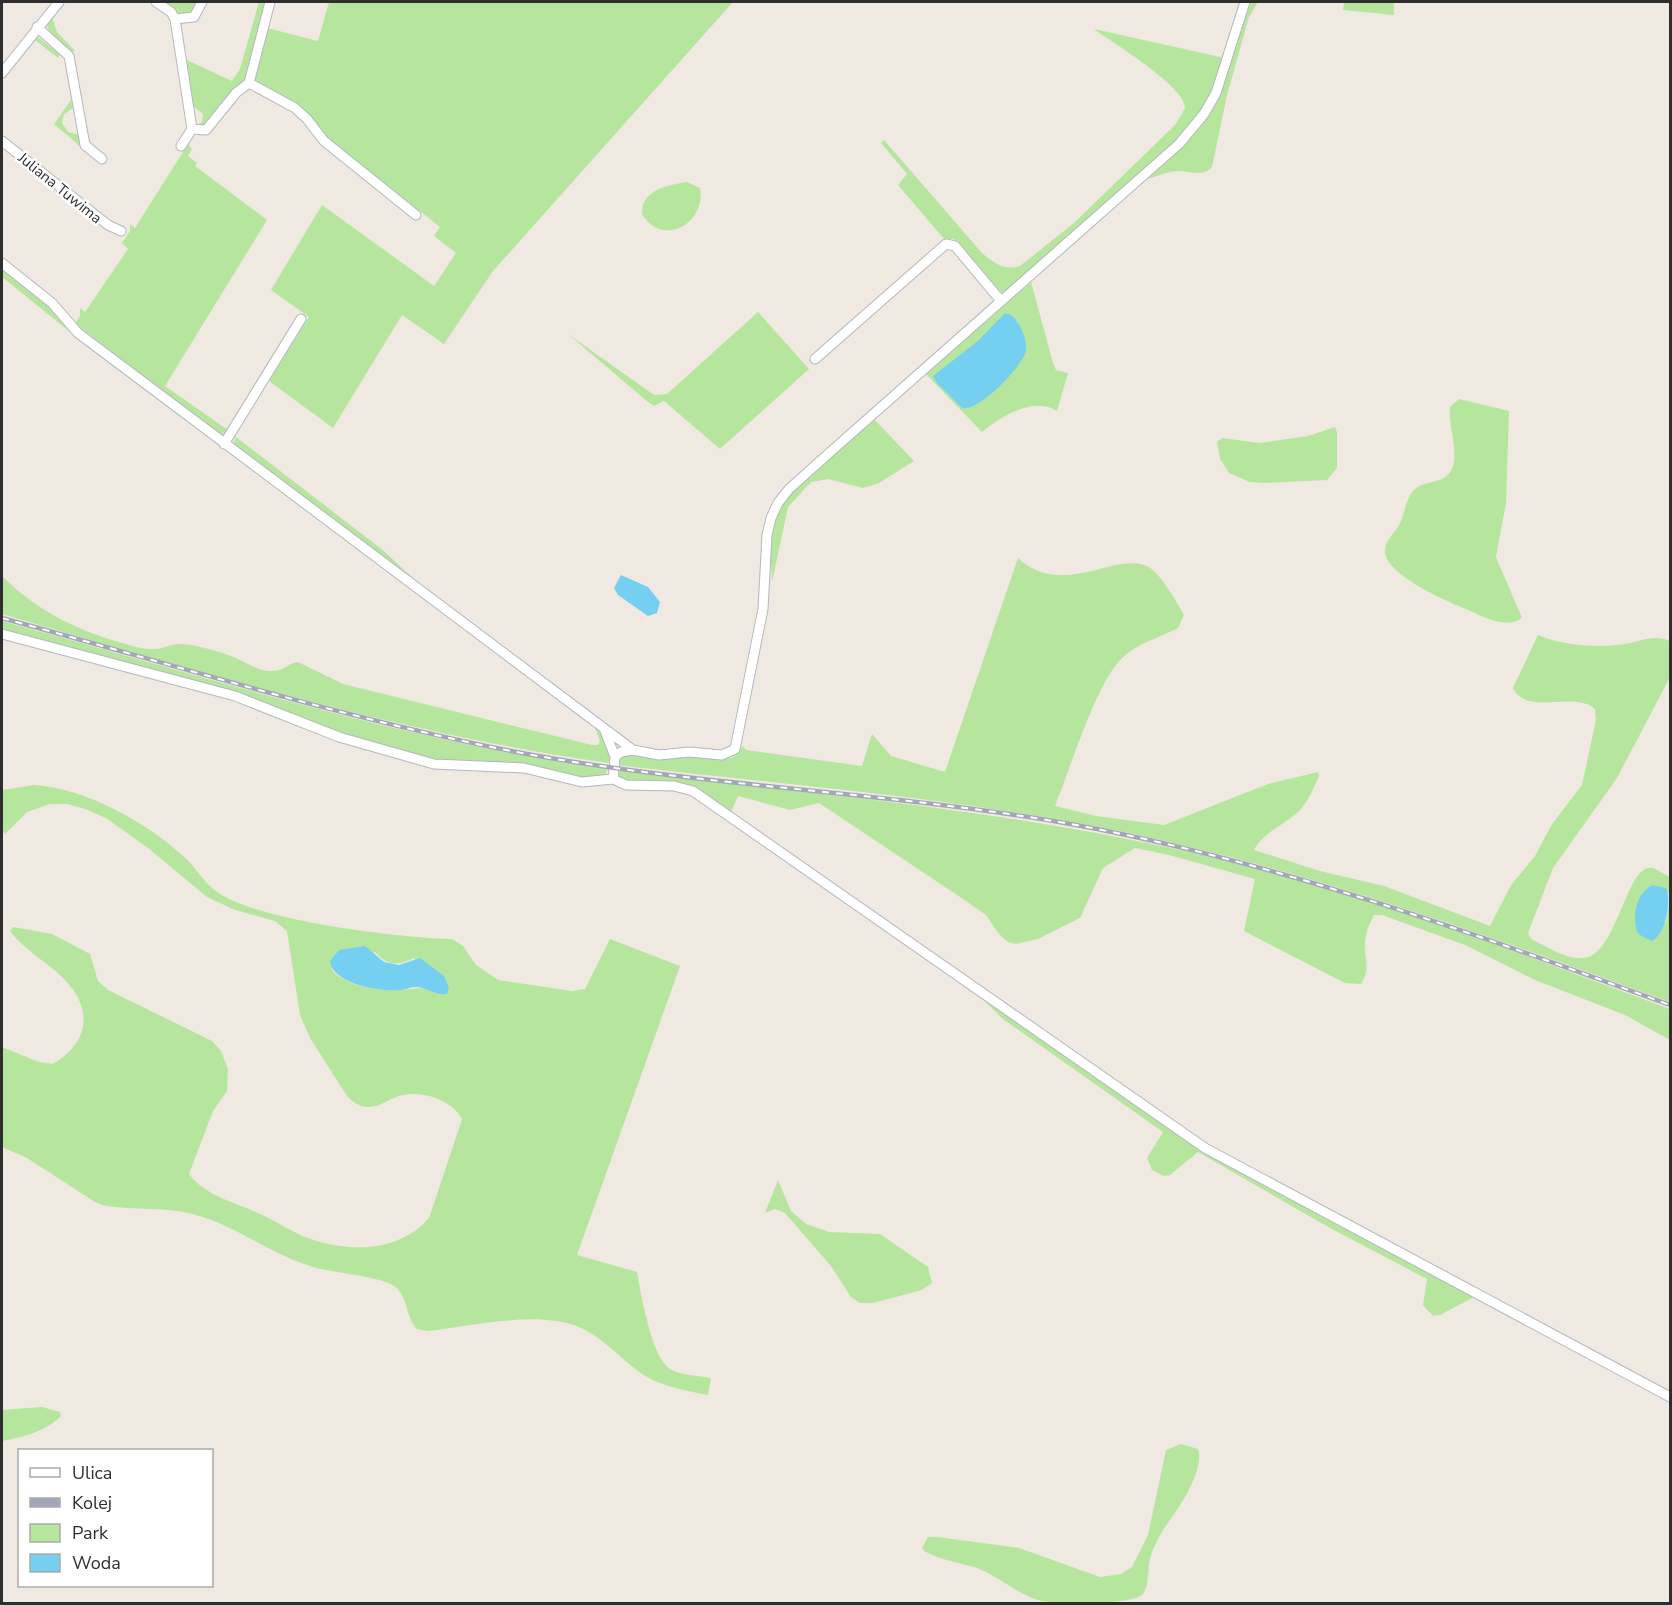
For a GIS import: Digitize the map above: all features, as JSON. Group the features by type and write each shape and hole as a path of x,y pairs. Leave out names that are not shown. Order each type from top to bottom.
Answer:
{"street":[{"path":"2,73 59,2"},
{"path":"156,2 171,12 175,19 192,129 181,146"},
{"path":"175,19 194,17 202,2"},
{"path":"192,129 203,131 211,126 236,93 249,83 270,2"},
{"path":"615,757 621,752 633,750 659,754 722,755 735,749 763,609 769,526 778,503 808,471 1149,172 1194,127 1208,108 1220,84 1245,2"},
{"path":"38,27 69,56 85,145 102,159"},
{"path":"249,83 295,108 308,118 324,141 416,215"},
{"name":"Juliana Tuwima","path":"2,141 108,225 121,231"},
{"path":"815,359 950,243 1001,301"},
{"path":"2,263 52,303 78,333 604,731 633,750"},
{"path":"224,444 301,319"},
{"path":"2,634 235,696 339,737 434,764 539,770 582,782 613,779 626,785 683,788 701,795 1040,1035 1205,1148 1671,1397"},
{"path":"604,731 615,757 613,779"}],"green space":[{"path":"164,2 198,2 194,11 180,14"},
{"path":"259,2 267,2 246,80 205,126 197,125 202,122 203,114 193,106 187,60 232,81 240,69"},
{"path":"329,2 733,2 493,271 444,344 402,315 333,428 269,381 309,317 271,290 322,205 434,286 456,253 434,236 440,227 255,80 267,28 318,41"},
{"path":"1251,2 1258,2 1249,17 1227,95 1212,167 1204,172 1176,171 1148,179 1194,133 1215,106"},
{"path":"1344,2 1394,2 1394,15 1343,10"},
{"path":"52,18 57,32 75,51 70,52 49,31 47,24"},
{"path":"1094,29 1225,58 1209,101 1174,144 1004,293 1001,292 953,239 945,240 898,185 907,174 881,143 884,140 982,253 1004,267 1020,266 1074,223 1176,124 1185,108 1182,99 1162,77"},
{"path":"38,37 60,55 58,58 35,40"},
{"path":"71,100 73,108 64,114 62,123 68,132 79,135 82,148 54,124"},
{"path":"188,144 192,149 188,156 197,163 195,166 267,220 165,386 228,430 221,436 75,323 80,316 80,308 85,312 128,249 122,243 130,231 130,224 135,228"},
{"path":"687,182 700,188 697,211 690,220 682,227 671,230 661,229 651,224 642,214 646,199 664,187"},
{"path":"2,268 51,308 70,332 2,277"},
{"path":"1031,282 1053,363 1056,370 1068,373 1057,411 1048,407 1027,407 998,420 982,432 925,373"},
{"path":"758,312 809,369 720,449 664,401 654,406 648,402 568,334 654,395 667,394"},
{"path":"1459,399 1509,411 1506,503 1496,557 1522,618 1509,623 1494,621 1431,593 1404,577 1387,558 1386,546 1399,525 1413,491 1421,485 1447,476 1453,466 1450,407"},
{"path":"873,418 914,461 879,483 863,488 828,479 811,482 788,507 772,582 770,542 776,512 796,486"},
{"path":"1335,427 1337,468 1327,480 1250,482 1229,473 1220,459 1217,442 1222,438 1259,443 1308,436"},
{"path":"236,437 384,551 426,591 233,445"},
{"path":"1018,558 1036,570 1055,575 1075,574 1128,563 1142,565 1159,576 1184,615 1178,628 1127,653 1112,671 1102,687 1084,728 1055,806 1096,816 1164,825 1268,784 1318,772 1319,776 1301,809 1268,834 1254,850 1320,871 1384,886 1490,926 1511,885 1535,856 1552,824 1582,785 1596,720 1595,709 1586,704 1529,701 1513,688 1538,635 1559,642 1592,646 1625,644 1653,638 1670,641 1670,677 1617,778 1553,868 1528,933 1531,939 1570,957 1583,958 1595,953 1605,942 1636,879 1644,870 1653,868 1670,877 1670,892 1636,909 1635,923 1638,934 1666,922 1670,899 1670,1002 1487,936 1365,896 1177,844 1108,829 968,805 616,765 620,758 633,754 730,758 735,756 743,746 746,750 862,766 872,734 891,756 945,772"},
{"path":"2,576 27,598 54,616 115,641 146,649 178,644 207,648 267,671 280,670 298,662 343,684 598,745 600,741 595,728 601,733 610,757 608,763 455,736 227,679 2,614"},
{"path":"2,621 378,724 531,757 608,769 604,777 593,780 450,764 345,737 285,712 2,631"},
{"path":"616,770 917,805 992,816 1067,828 1215,858 1331,889 1502,947 1670,1009 1670,1040 1625,1015 1535,980 1465,945 1382,915 1374,915 1367,932 1364,979 1361,984 1345,983 1244,931 1255,879 1135,848 1103,868 1080,918 1038,939 1016,944 1008,942 999,934 986,915 819,803 790,810 738,796 731,812 690,785 675,782 626,780 618,777"},
{"path":"34,785 74,793 94,800 133,819 168,843 212,888 237,902 264,911 330,926 452,939 463,946 476,965 498,980 572,991 585,989 610,939 680,966 577,1255 637,1272 644,1309 657,1352 670,1369 679,1373 711,1378 708,1395 672,1387 646,1376 595,1336 579,1327 562,1322 524,1319 427,1331 417,1329 410,1319 402,1295 394,1286 367,1277 310,1266 280,1254 223,1225 193,1214 172,1210 106,1206 95,1202 27,1158 2,1147 2,1047 39,1062 53,1064 75,1045 81,1035 83,1024 83,1012 72,989 56,971 16,938 10,931 13,927 52,934 90,954 98,981 108,990 212,1041 221,1051 228,1069 227,1091 213,1111 189,1174 213,1194 305,1237 337,1246 371,1247 387,1244 417,1230 429,1218 462,1119 452,1107 444,1102 420,1094 403,1095 376,1106 367,1107 358,1105 347,1096 310,1038 300,1015 287,931 275,921 235,910 207,897 148,848 106,818 85,809 67,804 50,804 27,812 5,834 2,830 2,790","holes":["375,952 384,960 393,963 414,958 440,995 424,989 391,990 362,986 345,980 331,969"]},
{"path":"973,990 1183,1137 1476,1296 1440,1315 1433,1316 1423,1305 1427,1279 1330,1228 1198,1152 1170,1175 1164,1176 1152,1170 1147,1158 1163,1132 1003,1019"},
{"path":"778,1180 791,1211 806,1224 829,1232 880,1234 928,1267 932,1283 922,1290 873,1303 860,1303 851,1297 831,1266 785,1213 775,1209 765,1213"},
{"path":"42,1407 60,1412 61,1416 41,1430 2,1441 2,1410"},
{"path":"1181,1444 1198,1449 1198,1467 1185,1498 1154,1547 1145,1591 1142,1595 1122,1601 1047,1602 1022,1593 985,1571 938,1557 922,1548 928,1537 937,1537 1019,1548 1100,1577 1121,1574 1132,1567 1148,1535 1166,1450"}],"water":[{"path":"1005,313 1015,319 1022,331 1026,348 1023,358 989,396 979,403 962,408 933,376 978,341"},
{"path":"621,575 648,587 660,602 657,613 648,616 618,595 614,588"},
{"path":"1652,885 1666,888 1668,908 1661,931 1652,941 1638,934 1635,914 1642,894"},
{"path":"365,946 384,962 399,965 420,958 444,976 449,988 447,994 416,987 402,990 371,988 349,981 333,969 330,961 339,950"}],"railway":[{"path":"2,618 319,706 511,751 652,773 935,804 1076,825 1152,841 1228,859 1377,903 1524,952 1670,1005"}]}
